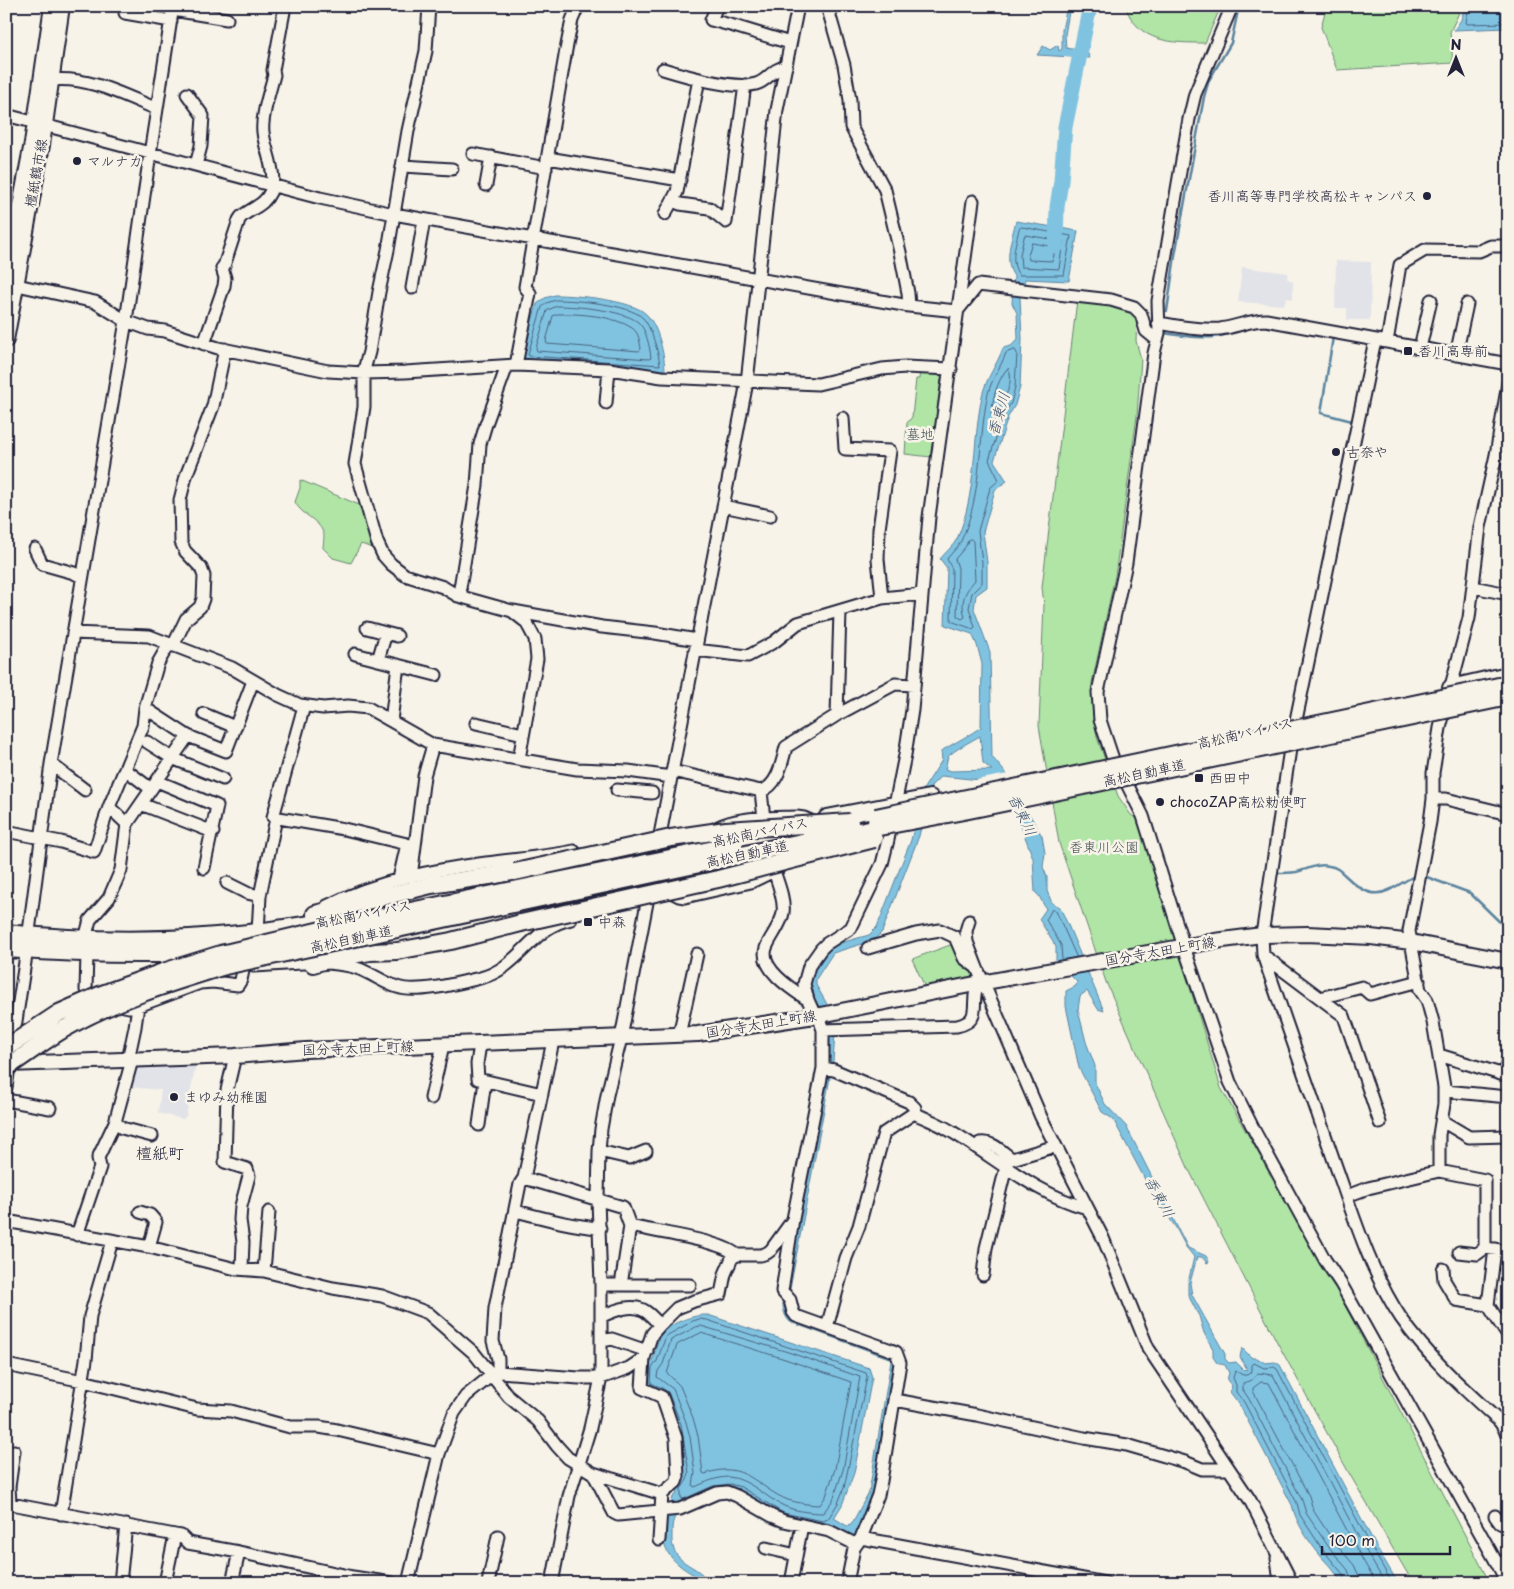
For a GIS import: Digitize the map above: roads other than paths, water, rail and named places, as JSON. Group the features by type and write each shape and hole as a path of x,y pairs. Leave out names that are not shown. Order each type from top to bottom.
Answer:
{"highway":[{"name":"高松南バイパス","path":"86,947 258,932 340,919 902,803 1112,763 1508,675"},
{"name":"高松自動車道","path":"6,1048 59,1013 128,984 221,954 342,925 850,822 1508,684"},
{"name":"高松自動車道","path":"7,1065 65,1029 110,1006 167,984 225,966 801,842 969,810 1508,697"},
{"name":"高松南バイパス","path":"6,949 27,943 160,955 254,950 375,934 650,882 1123,781 1508,704"},
{"path":"313,964 333,958 370,952 397,951 451,941 521,923 718,879 931,824 969,810"},
{"path":"258,932 313,914 431,885 515,872 671,838 726,830 850,822"},
{"name":"高松南バイパス","path":"6,933 27,943"}],"main road":[{"name":"檀紙鶴市線","path":"40,124 52,6"},
{"name":"檀紙鶴市線","path":"6,340 12,282 32,143 40,124 51,80 62,6"},
{"name":"国分寺太田上町線","path":"7,1065 235,1056 306,1050 621,1038 728,1030 824,1014 1182,947 1262,935 1346,935 1411,942 1508,961"}],"street":[{"path":"204,344 224,286 225,278 222,268 239,220 268,196 274,178 263,132 263,123 274,74 273,70 285,6"},
{"path":"430,6 426,51 408,131 364,373 364,407 355,464 377,542 383,555 397,570 405,575 443,587 462,597 512,611 602,627 656,633 696,645 748,656 774,642 798,623 882,598 922,594"},
{"path":"462,597 460,588 477,485 480,444 486,424 511,365 530,293 525,287 572,20 578,6"},
{"path":"827,6 846,72 851,127 885,190 900,252 909,306"},
{"path":"1112,763 1100,720 1098,692 1126,563 1156,340 1159,333 1158,301 1189,119 1195,94 1232,6"},
{"path":"715,7 711,20 790,43"},
{"path":"552,1583 569,1496 580,1464 601,1378 602,1316 598,1199 599,1151 607,1095 621,1038 747,382 777,110 790,43 800,7"},
{"path":"6,1087 7,1065 27,943 51,764 126,322 172,12"},
{"path":"125,13 172,12 227,19"},
{"path":"663,70 699,79 745,85 761,82 778,68 786,67"},
{"path":"665,214 674,200 680,180 699,79"},
{"path":"51,80 101,86 157,109"},
{"path":"674,200 680,204 709,208 726,222 745,85"},
{"path":"187,94 203,116 201,146 196,166"},
{"path":"6,115 320,198 394,214 909,306 957,311"},
{"path":"473,154 680,180"},
{"path":"486,185 491,157"},
{"path":"403,166 452,169"},
{"path":"847,1583 855,1542 878,1495 900,1363 896,1352 796,1316 786,1296 793,1219 828,1069 828,1030 824,1014 812,1009 804,984 809,966 826,944 851,928 897,828 902,803 905,755 914,685 928,517 951,369 957,311 973,201"},
{"path":"412,288 424,220"},
{"path":"1387,342 1400,265 1425,250 1479,251 1491,246 1508,246"},
{"path":"12,282 95,302 126,322 148,329 165,331 225,349 328,371 364,373 511,365 609,369 662,377 818,384 882,370 924,367 951,369"},
{"path":"957,311 978,285 1111,300 1134,307 1141,314 1146,331 1156,340"},
{"path":"1420,348 1431,300"},
{"path":"1456,355 1467,304"},
{"path":"1158,323 1206,330 1222,329 1255,320 1266,320 1508,364"},
{"path":"1375,340 1290,749 1262,935 1263,955 1346,1196 1380,1279 1400,1317 1434,1360 1500,1422 1508,1438"},
{"path":"6,831 69,844 94,852 109,807 144,726 145,708 158,663 186,619 200,607 203,600 204,576 201,568 185,552 181,542 180,500 186,476 213,406 225,349"},
{"path":"606,403 609,369"},
{"path":"1438,1171 1439,1135 1444,1091 1433,1022 1427,1000 1420,990 1409,931 1428,837 1433,799 1433,773 1443,716 1469,618 1480,526 1497,447 1508,383"},
{"path":"843,418 845,449 890,451 879,529 878,559 882,598"},
{"path":"723,506 770,516"},
{"path":"36,549 42,564 82,577"},
{"path":"1473,587 1508,594"},
{"path":"512,611 526,622 535,639 537,659 519,759"},
{"path":"837,715 840,611"},
{"path":"366,628 391,635 378,660"},
{"path":"73,633 149,636 232,668 278,695 304,706 368,708 433,745 577,769 671,774 762,791 768,789 774,780 786,747 837,715 895,684 914,685"},
{"path":"355,654 436,675"},
{"path":"391,721 398,665"},
{"path":"145,708 188,736 226,751 253,681"},
{"path":"258,932 260,896 276,818 273,817 304,706"},
{"path":"204,714 235,727"},
{"path":"476,723 523,734"},
{"path":"188,736 127,824 121,870 109,898 90,920 86,947 85,986 89,994 122,1006 138,1006 200,983 213,982 238,985 242,980 244,966"},
{"path":"148,742 172,758 223,779"},
{"path":"399,879 411,844 424,776 433,745"},
{"path":"51,764 85,790"},
{"path":"628,771 622,790 652,793"},
{"path":"130,774 154,785 217,806 204,868"},
{"path":"1123,781 1143,816 1182,947 1230,1082 1255,1132 1503,1562 1507,1583"},
{"path":"762,791 764,819"},
{"path":"1433,799 1446,799 1508,814"},
{"path":"141,804 213,832"},
{"path":"109,807 127,824"},
{"path":"698,845 714,828 726,823 797,817 811,822"},
{"path":"276,818 344,829 411,844"},
{"path":"313,914 348,895 399,879 459,867 563,854 630,840 641,841 655,854"},
{"path":"650,882 685,897 751,882 838,841"},
{"path":"411,844 411,877"},
{"path":"774,871 782,900 783,914 766,950 765,959 770,969 790,989 808,1000"},
{"path":"227,883 247,893 260,896"},
{"path":"160,955 186,961 244,966 344,964 358,968 397,987 423,989 481,978 494,973 506,967 520,955 536,937 563,920 646,904"},
{"path":"969,921 966,931 977,968 1041,1117 1103,1238 1148,1348 1250,1500 1276,1548 1292,1583"},
{"path":"868,948 916,934 940,930 955,937 964,958 977,968"},
{"path":"679,1035 697,954"},
{"path":"1263,955 1344,1016 1380,1123"},
{"path":"1320,998 1362,988 1370,994 1418,981"},
{"path":"828,1030 957,1026 965,1024 972,1021 975,1015 974,992 984,983"},
{"path":"77,1235 100,1167 98,1158 115,1122 130,1060 138,1006"},
{"path":"408,1583 439,1454 454,1413 466,1396 495,1373 498,1359 493,1341 495,1308 520,1184 524,1178 553,1041"},
{"path":"480,1044 477,1064 478,1079 542,1094"},
{"path":"431,1098 443,1045"},
{"path":"1439,1055 1504,1075 1508,1059"},
{"path":"235,1056 227,1090 225,1162 247,1169 249,1176 241,1206 242,1268"},
{"path":"828,1069 909,1102 915,1108 914,1113"},
{"path":"479,1125 485,1081"},
{"path":"1444,1091 1508,1096"},
{"path":"6,1100 50,1108"},
{"path":"914,1113 948,1129 1031,1184 1068,1203 1087,1208"},
{"path":"827,1327 884,1133 914,1113"},
{"path":"1442,1121 1469,1136 1508,1136"},
{"path":"115,1122 122,1128 152,1136"},
{"path":"977,1148 980,1143 992,1144 1012,1159 1056,1146"},
{"path":"599,1151 629,1158 646,1151"},
{"path":"983,1275 986,1248 995,1218 1001,1181 1006,1167"},
{"path":"1346,1196 1368,1188 1438,1171 1485,1180 1490,1248 1488,1306 1508,1336"},
{"path":"524,1178 623,1207 630,1226 621,1285"},
{"path":"516,1211 558,1222 600,1228"},
{"path":"140,1212 150,1215 156,1222 149,1247"},
{"path":"264,1271 269,1212"},
{"path":"662,1494 676,1482 678,1476 676,1438 662,1397 642,1388 645,1354 652,1334 677,1308 694,1301 722,1294 732,1258 737,1255 766,1253 772,1250 793,1219"},
{"path":"6,1221 149,1247 236,1269 264,1271 333,1288 382,1296 428,1313 495,1373 509,1397 538,1421 556,1446 568,1458 593,1473 662,1494 670,1509 660,1540"},
{"path":"630,1226 709,1242 730,1249 737,1255"},
{"path":"61,1514 83,1381 90,1316 112,1241"},
{"path":"1459,1252 1477,1254 1490,1248 1508,1251"},
{"path":"1442,1269 1444,1280 1456,1300 1488,1306"},
{"path":"601,1284 690,1285"},
{"path":"602,1316 618,1309 639,1308 646,1311 660,1325"},
{"path":"602,1342 612,1339 645,1354"},
{"path":"495,1373 601,1378 628,1368 645,1354"},
{"path":"6,1365 83,1381 197,1409 231,1411 290,1427 319,1427 337,1430 439,1454"},
{"path":"895,1400 1127,1445 1202,1469 1228,1469"},
{"path":"14,1451 8,1503 181,1536 188,1543 239,1552 367,1581 392,1583"},
{"path":"593,1473 614,1513 618,1515 670,1509 717,1492 728,1492 772,1516 829,1531 855,1542 1104,1583"},
{"path":"1495,1516 1500,1523 1508,1526"},
{"path":"120,1583 126,1525"},
{"path":"791,1583 802,1525"},
{"path":"165,1583 175,1535"},
{"path":"488,1583 498,1536"},
{"path":"766,1548 796,1555"},
{"path":"1276,1548 1280,1583"},
{"path":"232,1583 239,1552"}],"water":[{"path":"1067,6 1070,6 1065,35 1066,48 1071,49 1077,46 1085,27 1089,6 1094,6 1084,46 1090,58 1037,55 1043,46 1050,50 1058,45 1059,51 1062,49 1062,30"},
{"path":"1465,6 1508,6 1508,28 1454,30 1461,20"},
{"path":"1016,221 1078,231 1069,281 1025,279 1020,298 1022,339 1020,387 994,461 1007,481 995,490 983,532 987,562 987,587 976,595 974,609 990,652 992,757 1004,771 1042,836 1045,853 1043,867 1047,877 1047,891 1052,903 1060,907 1104,1011 1098,1009 1087,991 1080,996 1078,1010 1086,1042 1095,1066 1095,1083 1105,1104 1126,1126 1188,1248 1206,1256 1209,1262 1207,1263 1202,1257 1197,1257 1190,1283 1192,1295 1225,1354 1225,1359 1229,1363 1236,1362 1245,1371 1247,1369 1240,1357 1242,1348 1252,1358 1257,1358 1265,1363 1275,1362 1280,1365 1376,1546 1398,1583 1341,1583 1303,1531 1292,1505 1239,1404 1230,1392 1232,1386 1227,1380 1229,1373 1225,1365 1217,1363 1213,1357 1213,1349 1188,1295 1188,1283 1194,1257 1186,1247 1176,1228 1150,1189 1113,1119 1102,1112 1079,1068 1066,1006 1066,991 1076,986 1077,982 1056,961 1056,947 1039,919 1046,909 1035,892 1033,858 1016,813 1000,782 941,776 931,786 919,836 882,932 874,940 833,953 816,979 816,985 828,1006 835,1033 833,1062 790,1289 789,1307 896,1357 876,1495 856,1538 844,1535 828,1524 826,1527 782,1517 729,1489 679,1512 672,1528 675,1553 704,1576 709,1583 702,1583 696,1576 675,1562 664,1543 665,1512 669,1512 673,1497 677,1494 674,1488 683,1478 684,1473 664,1395 646,1387 647,1361 651,1362 653,1359 657,1342 666,1329 690,1318 708,1315 869,1368 872,1377 854,1473 842,1505 834,1518 847,1526 851,1525 869,1492 891,1361 889,1358 790,1322 785,1314 783,1305 784,1285 827,1070 828,1024 808,988 809,978 819,959 833,945 869,935 877,927 911,840 924,788 942,760 941,751 981,727 982,664 972,634 945,625 947,568 940,559 957,539 968,504 979,414 984,389 1003,348 1011,346 1018,339 1017,313 1012,303 1014,276 1009,264 1011,242","holes":["980,736 983,763 992,770 951,771 945,769 947,758 950,755"]},
{"path":"555,295 589,297 617,302 639,309 646,314 654,325 664,358 665,372 526,362 522,355 537,304 545,298"}],"waterway":[{"name":"香東川","path":"1056,246 1057,207 1065,127 1090,6"},
{"path":"1167,311 1175,255 1204,97 1209,80 1231,43 1239,6"},
{"path":"1164,333 1206,337 1230,333"},
{"path":"1333,337 1321,413 1352,421 1335,503"},
{"path":"1276,873 1296,872 1325,865 1340,870 1358,887 1375,893 1389,890 1416,875"},
{"path":"1424,876 1470,893 1508,930"}],"place":[{"name":"マルナカ","path":"77,161"},
{"name":"香川高等専門学校高松キャンパス","path":"1427,196"},
{"name":"香川高専前","path":"1408,351"},
{"name":"古奈や","path":"1336,452"},
{"name":"西田中","path":"1199,778"},
{"name":"chocoZAP高松勅使町","path":"1160,802"},
{"name":"中森","path":"588,922"},
{"name":"まゆみ幼稚園","path":"174,1097"}],"district":[{"name":"檀紙町","path":"160,1153"}],"park label":[{"name":"墓地","path":"920,434"},
{"name":"香東川公園","path":"1104,847"}]}
